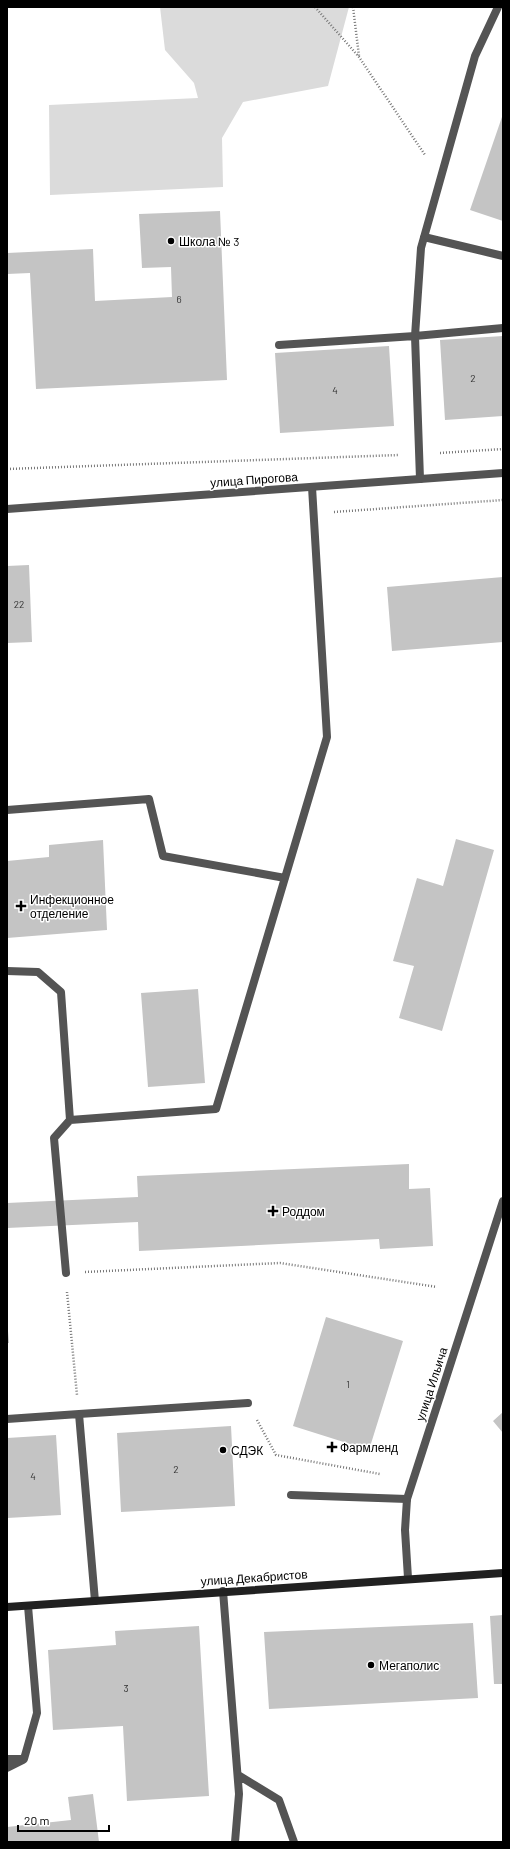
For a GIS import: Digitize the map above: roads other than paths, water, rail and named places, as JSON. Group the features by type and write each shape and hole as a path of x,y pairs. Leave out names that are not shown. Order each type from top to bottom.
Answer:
{"main road":[{"name":"улица Декабристов","path":"7,1607 408,1578 503,1573"}],"street":[{"path":"420,479 415,336 421,248 475,56 498,7"},
{"path":"424,238 503,256"},
{"path":"278,345 415,336 503,328"},
{"name":"улица Пирогова","path":"7,509 503,473"},
{"path":"66,1273 54,1138 70,1120 216,1110 327,737 312,487"},
{"path":"7,810 149,799 163,856 285,878"},
{"path":"7,971 38,972 61,992 70,1120"},
{"name":"улица Ильича","path":"408,1578 405,1530 407,1499 503,1200"},
{"path":"7,1419 248,1403"},
{"path":"79,1414 95,1601"},
{"path":"291,1496 407,1499"},
{"path":"223,1591 239,1794 235,1842"},
{"path":"7,1768 24,1759 37,1713 28,1606"},
{"path":"7,1759 24,1759"},
{"path":"238,1775 279,1800 294,1842"}],"place":[{"name":"Школа № 3","path":"171,241"},
{"name":"Инфекционное отделение","path":"21,906"},
{"name":"Роддом","path":"273,1211"},
{"name":"Фармленд","path":"332,1447"},
{"name":"СДЭК","path":"223,1450"},
{"name":"Мегаполис","path":"371,1665"}]}
